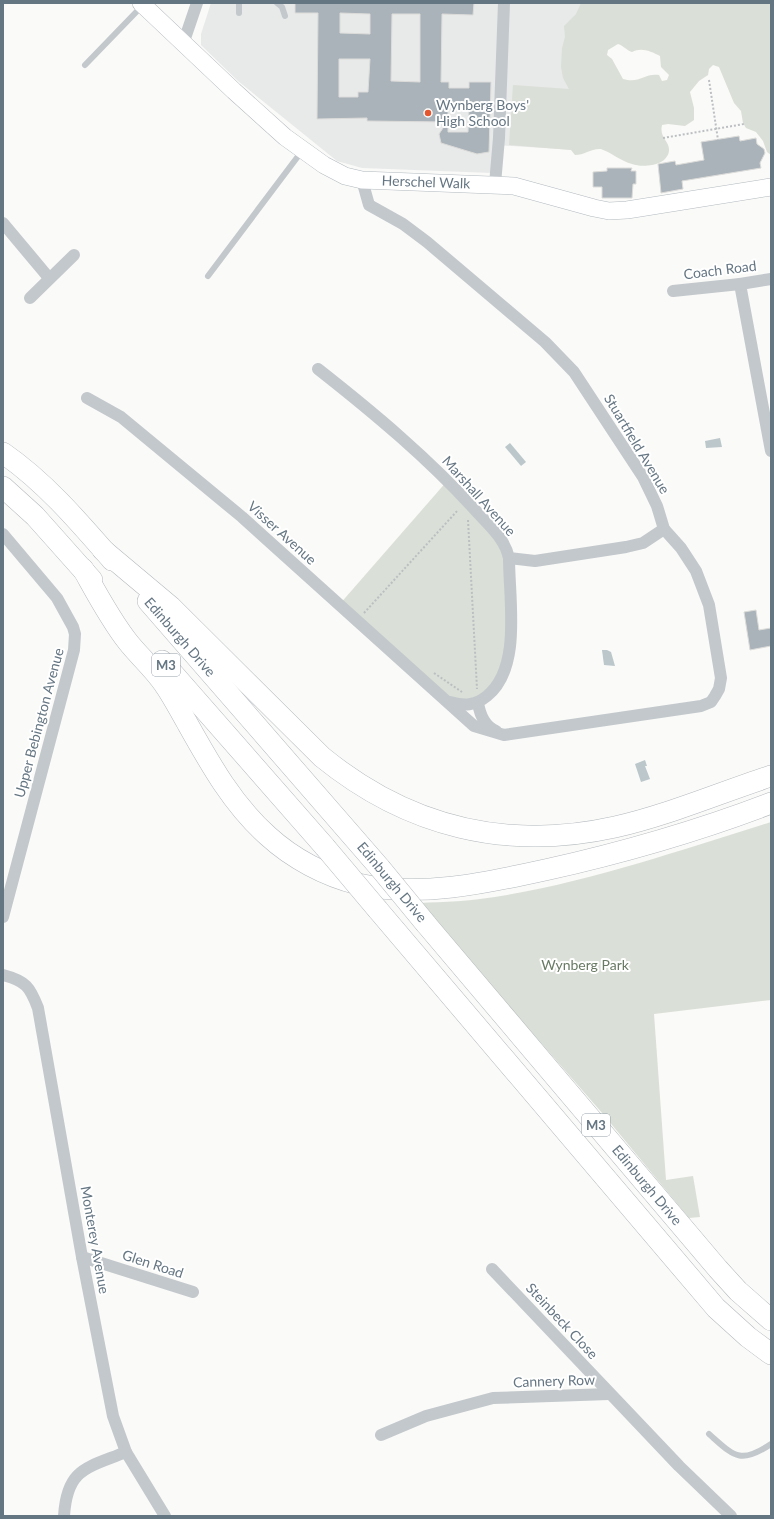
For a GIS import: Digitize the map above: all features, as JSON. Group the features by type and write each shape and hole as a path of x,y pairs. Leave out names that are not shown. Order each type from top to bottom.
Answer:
{"highway":[{"name":"Edinburgh Drive","path":"3,453 16,462 50,492 103,550 380,868 718,1269 738,1291 771,1320"},
{"name":"Edinburgh Drive","path":"3,487 34,516 83,569 378,910 701,1292 733,1324 771,1354"},
{"path":"103,550 171,607 322,757 344,775 394,805 455,827 485,832 520,835 578,834 616,826 697,803 771,776"},
{"path":"83,569 106,612 129,644 164,683 225,786 250,819 288,852 311,866 358,884 393,888 463,886 500,880 582,862 659,841 771,803"}],"main road":[{"name":"Herschel Walk","path":"138,8 183,44 279,132 324,165 345,176 362,180 495,184 522,187 594,208 610,211 627,210 771,187"}],"street":[{"path":"183,44 197,3"},
{"path":"495,184 499,138 504,3"},
{"name":"Stuartfield Avenue","path":"362,180 369,205 403,224 427,242 545,342 574,372 643,477 657,506 664,529 681,548 696,571 709,605 721,678 716,696 711,702 701,706 504,735 474,726 449,701"},
{"path":"3,223 48,278"},
{"path":"30,298 48,278 74,255"},
{"name":"Coach Road","path":"673,291 771,279"},
{"path":"740,284 771,451"},
{"name":"Marshall Avenue","path":"318,369 418,453 467,500 505,544 509,558 535,560 626,547 643,543 664,529"},
{"name":"Visser Avenue","path":"87,398 121,417 230,507 449,701"},
{"name":"Upper Bebington Avenue","path":"3,534 57,598 75,634 74,650 3,917"},
{"path":"449,701 461,705 478,703 497,687 508,662 511,648 509,558"},
{"path":"478,703 483,719 490,728 504,735"},
{"name":"Monterey Avenue","path":"3,975 26,985 32,991 38,1008 106,1385 114,1416 126,1452 165,1516"},
{"name":"Glen Road","path":"82,1257 193,1292"},
{"name":"Steinbeck Close","path":"492,1269 609,1394"},
{"name":"Cannery Row","path":"380,1435 426,1416 493,1398 609,1394 679,1466 731,1516"},
{"path":"64,1516 65,1500 70,1485 75,1478 93,1466 126,1452"}],"lane":[{"path":"239,3 239,13"},
{"path":"277,3 282,7 285,16"},
{"path":"85,65 138,8"},
{"path":"208,276 303,150"},
{"path":"709,1434 730,1453 741,1456 759,1452 771,1444"}],"path":[{"path":"709,80 718,140"},
{"path":"663,138 744,124"},
{"path":"357,620 467,500"},
{"path":"467,500 478,703"}],"shaded area":[{"name":"Wynberg Boys' High School","path":"211,3 586,3 575,150 494,145 492,173 362,168 337,161 238,81 201,45 201,34"},
{"path":"720,438 722,447 706,448 705,441"},
{"path":"510,443 526,462 521,466 505,447"},
{"path":"602,650 611,652 615,666 604,665"},
{"path":"645,760 647,766 645,766 650,779 641,782 635,764"}],"green space":[{"path":"581,3 771,3 771,155 767,152 763,141 756,132 746,128 743,123 741,111 734,103 719,67 713,65 709,69 708,75 699,81 690,92 694,108 694,120 685,126 668,124 662,125 662,133 668,145 669,151 664,160 654,165 642,166 628,163 601,149 575,155 571,150 509,145 513,85 569,89 563,78 561,67 562,48 565,37 564,26 576,14","holes":["618,44 632,52 646,50 660,56 661,67 669,75 667,80 662,81 659,75 649,75 634,80 623,79 612,59 607,55 608,50"]},
{"path":"448,480 513,558 506,665 484,699 448,700 339,605"},
{"name":"Wynberg Park","path":"771,822 771,1000 654,1014 666,1180 693,1176 700,1217 689,1218 603,1114 419,903 486,898 530,891 565,883 668,854"}],"building":[{"path":"295,3 474,3 473,15 442,14 441,82 449,82 449,88 469,88 469,82 491,82 489,152 477,154 441,143 439,134 447,122 367,121 367,118 317,119 318,13 295,13","holes":["340,13 370,14 370,34 340,33","392,14 420,14 420,82 391,81","339,59 370,59 368,92 358,92 358,97 339,97","448,107 469,108 468,132 448,132"]},
{"path":"739,136 740,141 756,138 757,144 764,149 765,153 760,163 761,168 682,181 683,189 661,193 658,164 675,161 676,165 704,160 701,142"},
{"path":"607,168 632,168 631,171 636,171 636,184 633,184 632,198 602,198 602,187 593,187 593,172 607,171"},
{"path":"756,610 759,630 771,628 771,646 750,650 744,612"}],"place":[{"name":"Wynberg Boys' High School","path":"428,113"}]}
